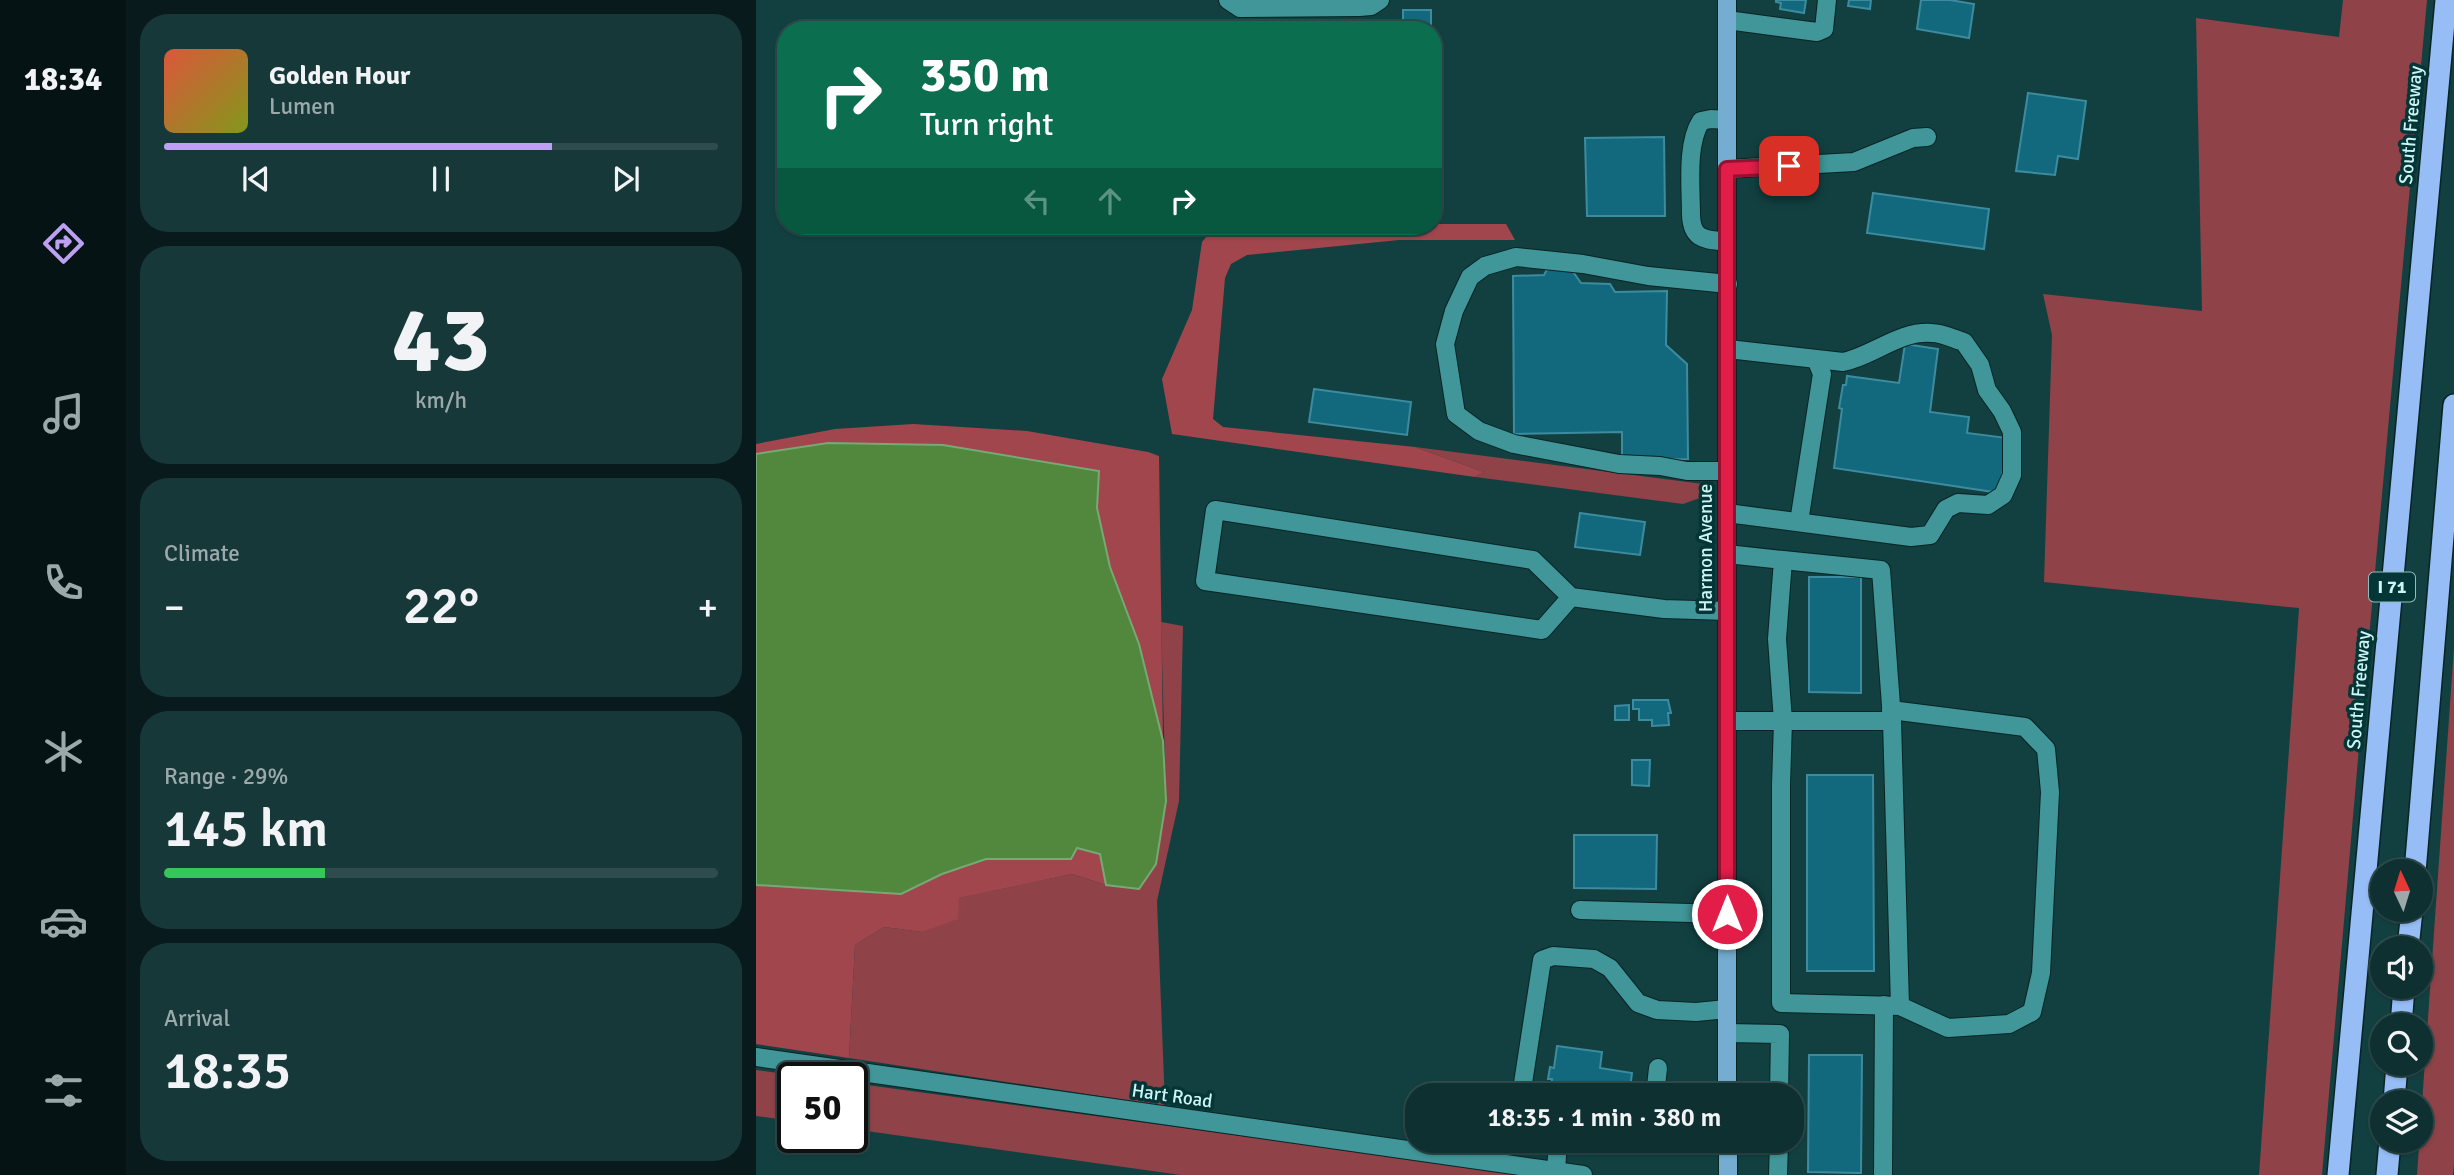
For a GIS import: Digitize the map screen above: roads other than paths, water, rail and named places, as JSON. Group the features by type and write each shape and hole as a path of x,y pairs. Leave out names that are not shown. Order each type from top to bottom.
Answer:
{"highway":[{"name":"South Freeway","path":"2338,1175 2446,0"},
{"name":"I 71","path":"2417,859 2454,405"},
{"path":"2387,1175 2389,1153"}],"main road":[{"name":"Harmon Avenue","path":"1727,0 1727,1083"},
{"path":"1728,1153 1728,1175"}],"street":[{"path":"1228,0 1240,8 1359,7 1371,6 1380,0"},
{"path":"1727,20 1817,32 1824,29 1827,0"},
{"path":"1727,120 1701,121 1695,130 1692,142 1690,215 1695,233 1703,238 1727,242"},
{"path":"1727,169 1854,162 1913,138 1927,137"},
{"path":"1727,471 1687,471 1660,466 1619,464 1514,444 1479,431 1456,414 1445,344 1454,311 1470,277 1485,265 1516,257 1583,264 1648,276 1728,284"},
{"path":"1727,513 1911,537 1930,535 1946,509 1958,503 1988,505 2003,495 2012,466 2012,432 2003,411 1987,390 1980,365 1964,342 1932,332 1910,335 1859,358 1843,362 1728,349"},
{"path":"1800,522 1822,374 1816,359"},
{"path":"1571,597 1542,630 1205,581 1216,510 1532,560 1571,597 1664,609 1727,611"},
{"path":"1727,554 1881,570 1891,715 1892,1005 1884,1175"},
{"path":"1779,1083 1783,722 1777,639 1783,561"},
{"path":"1727,721 1783,722 1891,715 2025,727 2046,748 2050,792 2041,973 2032,1012 2009,1024 1948,1028 1892,1005 1781,1003"},
{"path":"1580,910 1727,914"},
{"path":"1523,1083 1542,960 1553,956 1594,959 1610,968 1637,1003 1657,1010 1696,1012 1727,1009"},
{"path":"1727,1033 1780,1034"},
{"name":"Hart Road","path":"756,1057 1503,1170 1556,1171 1583,1175"},
{"path":"1656,1083 1658,1068"},
{"path":"1556,1171 1557,1153"},
{"path":"1778,1175 1779,1153"}]}
